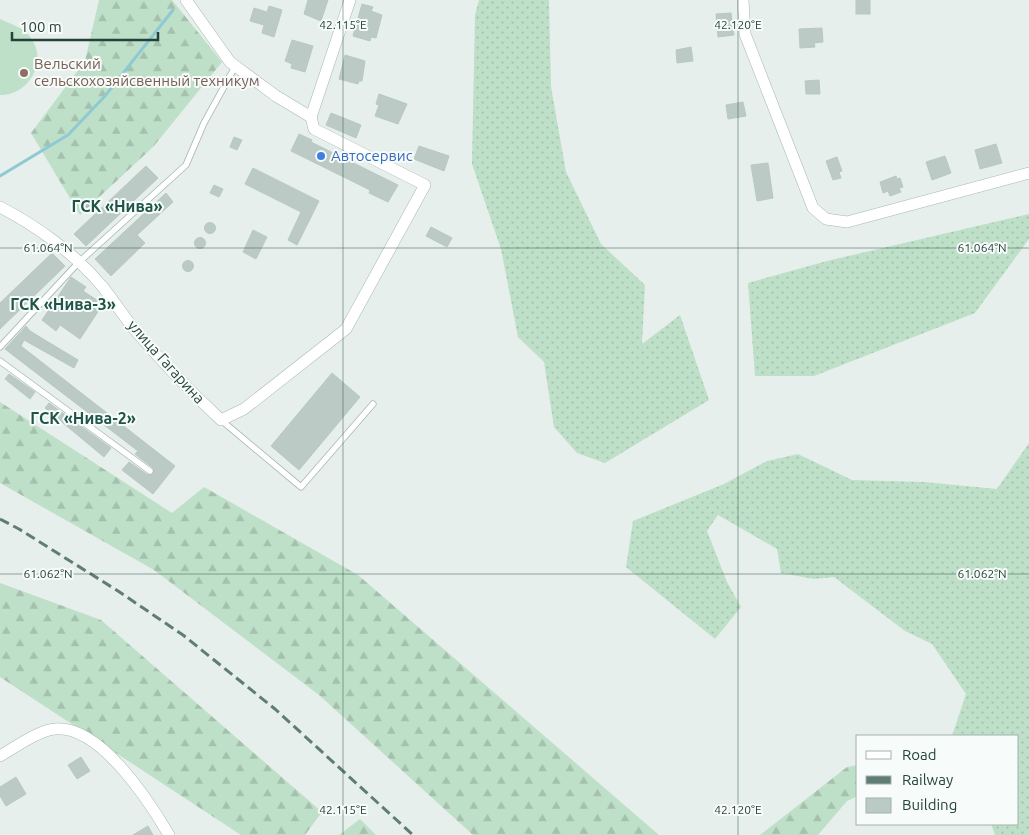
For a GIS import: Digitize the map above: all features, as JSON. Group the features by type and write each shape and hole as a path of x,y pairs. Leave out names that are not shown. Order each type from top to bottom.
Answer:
{"street":[{"path":"186,0 230,62 276,96 311,116"},
{"path":"221,420 244,409 346,329 425,185 314,129 311,116 350,0"},
{"path":"743,0 745,34 769,100 814,208 826,219 847,222 1029,173"},
{"name":"улица Гагарина","path":"0,207 20,217 78,263 101,286 134,329 191,392 221,420"},
{"path":"0,756 54,729 74,730 114,758 145,796 169,835"}],"lane":[{"path":"0,347 78,263 186,165 204,123 236,65"},
{"path":"0,361 150,471"},
{"path":"221,420 301,487 372,404"}],"green space":[{"path":"99,0 172,0 222,62 153,147 80,215 31,133 85,61"},
{"path":"479,0 549,0 551,87 566,172 601,244 645,285 642,344 680,315 709,400 605,463 577,453 554,427 544,362 518,337 501,249 472,164 475,15"},
{"path":"0,19 20,28 30,37 35,46 37,66 33,75 20,90 0,95"},
{"path":"1029,214 1029,239 975,313 814,376 755,376 748,283 827,261"},
{"path":"0,402 172,513 204,487 358,575 659,835 473,835 319,695 154,570 0,483"},
{"path":"1029,443 1029,835 995,835 991,825 1019,825 1019,735 952,735 966,694 932,644 905,631 834,577 814,579 781,573 777,549 718,515 707,531 727,582 741,607 715,639 626,567 633,521 724,484 767,461 798,454 852,480 924,482 997,489"},
{"path":"0,583 101,620 322,812 305,835 241,835 0,677"},
{"path":"856,765 856,797 847,801 818,835 760,835 847,767"},
{"path":"360,819 376,835 339,835"}],"building":[{"path":"308,0 328,0 321,21 304,14"},
{"path":"856,0 870,0 870,14 856,14"},
{"path":"362,4 373,7 371,11 382,15 376,38 371,37 370,41 353,36"},
{"path":"269,6 282,10 274,37 262,33 264,25 250,21 254,8 267,12"},
{"path":"731,13 734,35 718,37 716,14"},
{"path":"822,28 823,42 814,43 815,47 800,48 799,29"},
{"path":"292,40 313,46 305,72 291,68 292,64 285,61"},
{"path":"691,47 693,61 677,63 676,50"},
{"path":"345,55 365,61 362,81 359,81 358,84 339,79"},
{"path":"819,80 820,94 806,94 805,81"},
{"path":"379,94 407,104 398,124 375,116 379,105 376,104"},
{"path":"743,102 746,116 728,119 726,105"},
{"path":"331,113 361,125 356,138 326,125"},
{"path":"299,134 312,140 311,142 398,185 388,202 369,193 370,190 291,151"},
{"path":"234,137 242,140 237,150 230,147"},
{"path":"996,144 1002,163 980,169 975,150"},
{"path":"419,146 449,156 444,171 414,159"},
{"path":"945,156 951,173 932,180 926,162"},
{"path":"837,157 842,171 839,172 841,178 833,180 826,161"},
{"path":"768,163 773,198 757,201 751,165"},
{"path":"146,166 158,178 86,246 74,234"},
{"path":"253,168 319,201 297,245 288,240 301,212 245,184"},
{"path":"896,176 897,179 900,178 903,187 899,188 901,192 890,196 888,191 883,193 880,182"},
{"path":"214,185 223,189 219,197 210,193"},
{"path":"166,193 173,202 137,235 145,243 111,276 95,259"},
{"path":"210,222 216,228 210,234 204,228"},
{"path":"431,227 452,238 447,247 426,236"},
{"path":"253,230 267,237 256,259 243,252"},
{"path":"198,238 202,238 205,243 204,247 198,248 195,245 195,241"},
{"path":"52,253 65,266 0,329 0,303"},
{"path":"186,261 190,261 193,266 192,270 186,271 183,268 183,264"},
{"path":"71,277 86,287 83,291 103,304 80,339 60,325 56,331 42,320"},
{"path":"26,326 30,331 78,360 74,368 24,340 21,346 175,466 153,494 122,470 129,462 148,475 153,474 153,468 135,454 138,451 5,349"},
{"path":"332,373 360,397 299,470 271,446"},
{"path":"9,374 35,392 30,399 5,379"},
{"path":"49,403 111,448 104,457 45,408"},
{"path":"81,757 90,771 77,779 68,765"},
{"path":"16,777 26,794 6,806 0,796 0,787"},
{"path":"148,826 153,835 133,835"}],"waterway":[{"path":"0,176 68,135 105,96 173,10"}],"railway":[{"path":"0,519 118,591 183,635 275,709 413,835"}],"place":[{"name":"Вельский сельскохозяйсвенный техникум","path":"24,73"},
{"name":"Автосервис","path":"321,156"}],"district":[{"name":"ГСК «Нива»","path":"117,206"},
{"name":"ГСК «Нива-3»","path":"63,304"},
{"name":"ГСК «Нива-2»","path":"83,418"}]}
